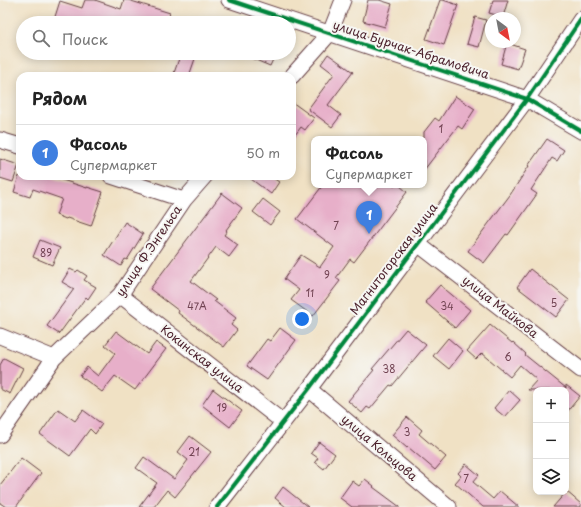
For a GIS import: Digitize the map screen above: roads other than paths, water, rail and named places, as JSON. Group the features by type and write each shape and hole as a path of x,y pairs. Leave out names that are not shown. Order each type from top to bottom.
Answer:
{"street":[{"name":"улица Бурчак-Абрамовича","path":"229,0 278,16"},
{"path":"296,72 330,33 343,0"},
{"name":"Магнитогорская улица","path":"217,507 527,99 581,19"},
{"name":"улица Бурчак-Абрамовича","path":"296,22 527,99 581,131"},
{"path":"0,140 16,145"},
{"path":"123,180 184,200"},
{"name":"улица Ф.Энгельса","path":"0,435 54,358 120,296 184,200 202,180"},
{"name":"улица Майкова","path":"418,244 581,370"},
{"name":"Кокинская улица","path":"120,296 283,422"},
{"path":"0,336 54,358"},
{"name":"улица Кольцова","path":"308,389 449,507"}],"place":[{"name":"Фасоль","path":"369,234"}]}
